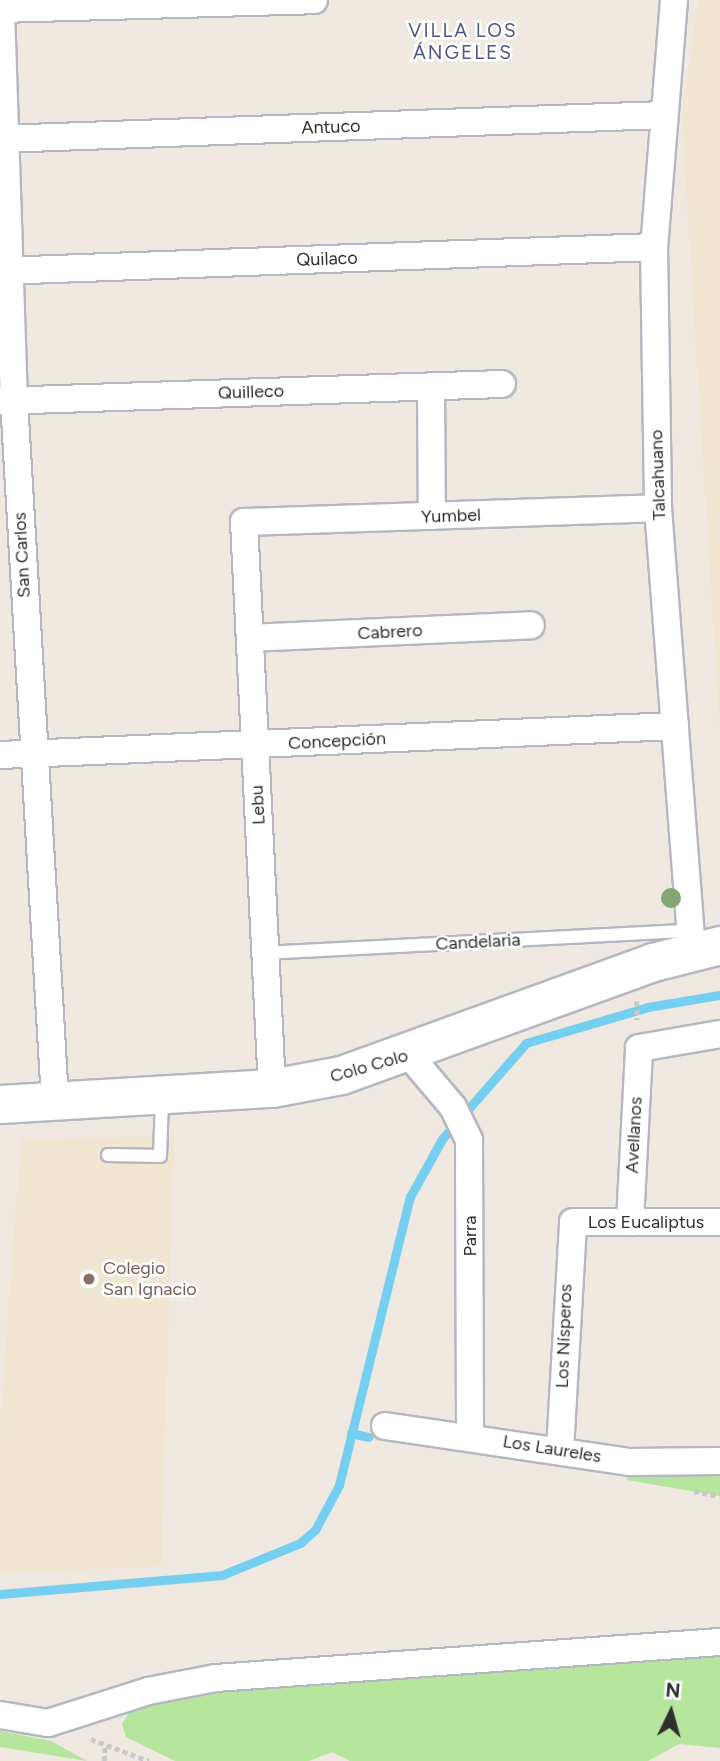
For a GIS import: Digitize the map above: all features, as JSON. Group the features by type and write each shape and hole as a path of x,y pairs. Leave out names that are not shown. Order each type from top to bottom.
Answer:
{"main road":[{"name":"Colo Colo","path":"0,1104 272,1088 409,1055 701,942"}],"street":[{"path":"1,9 314,0"},
{"name":"Talcahuano","path":"674,0 654,247 658,508 675,726 701,942"},
{"name":"San Carlos","path":"1,9 7,401 55,1101"},
{"name":"Antuco","path":"2,139 663,115"},
{"name":"Quilaco","path":"4,271 654,247"},
{"name":"Quilleco","path":"7,401 502,384"},
{"path":"431,386 432,516"},
{"name":"Yumbel","path":"244,522 658,508"},
{"name":"Lebu","path":"244,522 272,1088"},
{"name":"Cabrero","path":"250,638 531,625"},
{"name":"Concepción","path":"0,755 675,726"},
{"path":"638,1040 720,1034"},
{"name":"Avellanos","path":"630,1222 638,1040"},
{"name":"Parra","path":"409,1055 459,1117 470,1437"},
{"name":"Los Eucaliptus","path":"573,1222 720,1222"},
{"name":"Los Nísperos","path":"560,1450 573,1222"},
{"name":"Los Laureles","path":"385,1426 630,1462 720,1461"},
{"path":"0,1715 48,1723 148,1690 216,1678 720,1643"}],"lane":[{"name":"Candelaria","path":"265,953 701,942"},
{"path":"108,1155 160,1156 163,1094"}],"path":[{"path":"637,1002 638,1040"},
{"path":"48,1723 149,1761"},
{"path":"104,1761 105,1744"}],"shaded area":[{"path":"698,0 720,0 720,733 682,118"},
{"name":"Colegio San Ignacio","path":"174,1136 161,1566 0,1573 0,1427 21,1140"}],"green space":[{"path":"720,1461 720,1496 627,1480 630,1462"},
{"path":"720,1657 720,1748 679,1744 648,1761 350,1761 332,1752 309,1761 175,1761 126,1737 122,1724 132,1708 224,1688"},
{"path":"0,1731 51,1741 87,1761 0,1747"}],"waterway":[{"path":"0,1594 222,1575 300,1543 315,1530 339,1485 410,1197 442,1139 526,1043 648,1007 720,995"},
{"path":"351,1433 369,1437"}],"place":[{"name":"Colegio San Ignacio","path":"89,1279"}],"district":[{"name":"VILLA LOS ÁNGELES","path":"463,42"}]}
